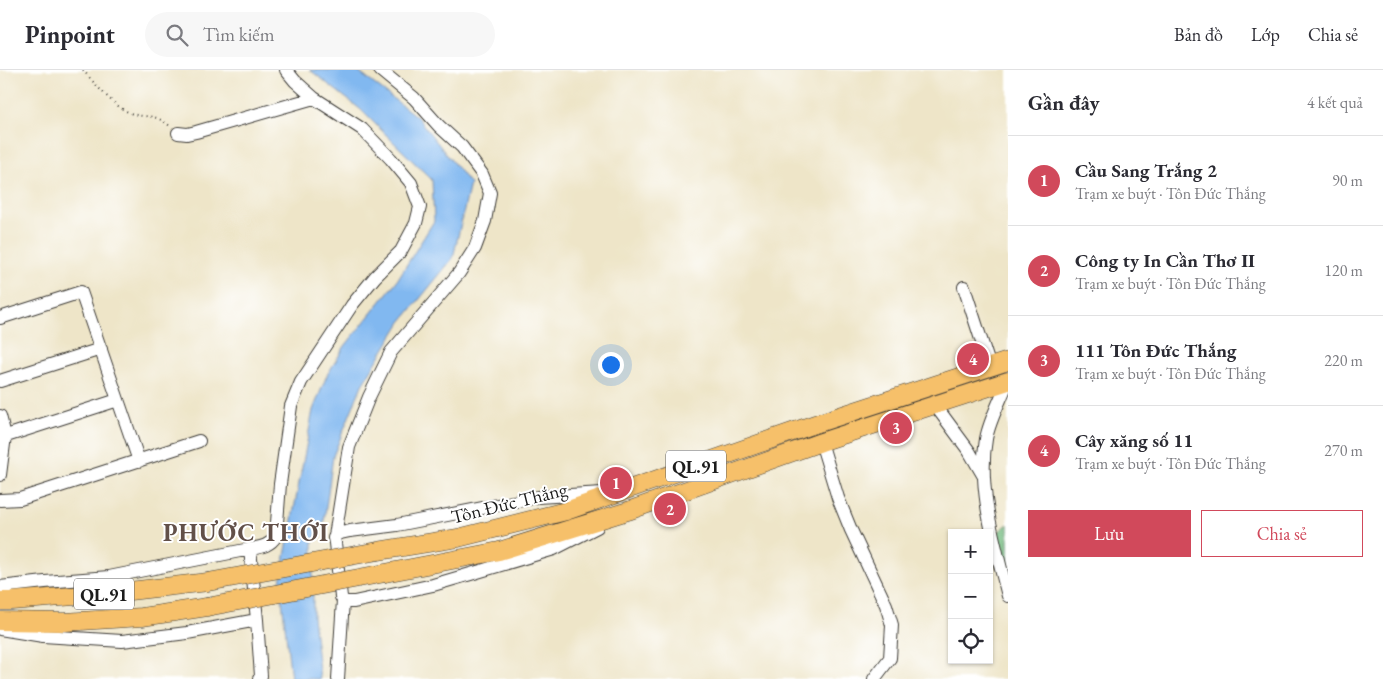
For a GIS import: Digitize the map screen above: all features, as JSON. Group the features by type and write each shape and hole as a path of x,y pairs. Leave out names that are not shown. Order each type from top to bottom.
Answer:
{"highway":[{"name":"Tôn Đức Thắng","path":"0,601 11,602 112,593 208,582 458,538 566,511 815,424 1008,361"},
{"name":"QL.91","path":"0,621 65,622 142,617 207,607 499,551 628,511 821,442 1008,381"},
{"path":"815,424 821,442"}],"street":[{"path":"0,587 109,578 250,550 273,542 276,536 280,484 291,406 301,382 352,305 375,277 401,251 416,223 420,207 411,184 391,159 362,129 314,98 286,70"},
{"path":"338,679 342,600 335,536 349,447 369,397 391,352 459,272 475,248 486,221 490,193 482,174 462,147 438,126 414,98 380,70"},
{"path":"178,133 196,132 314,98"},
{"path":"964,287 990,367"},
{"path":"0,318 81,292 139,461"},
{"path":"0,381 100,349"},
{"path":"1008,381 986,438 985,477 988,506 1008,596"},
{"path":"3,437 118,400"},
{"path":"935,405 970,451 985,477"},
{"path":"0,416 3,437 0,476"},
{"path":"0,500 20,499 199,441"},
{"path":"821,442 851,530 877,583 892,625 890,658 874,679"},
{"path":"335,536 350,531 397,525 538,498 622,492"},
{"path":"342,600 354,602 433,585 545,552 628,511"},
{"path":"250,550 257,620 259,679"},
{"path":"0,629 43,636 122,640 186,634 257,620"}],"path":[{"path":"83,70 96,86 128,112 161,118 178,133"}],"green space":[{"path":"1008,524 1008,576 998,532"}],"water":[{"path":"310,70 356,70 417,117 470,184 453,258 401,322 362,385 333,456 324,522 313,541 313,617 320,679 291,679 280,582 313,410 327,375 345,346 396,282 434,221 432,180 360,109"}],"place":[{"name":"Cây xăng số 11","path":"973,359"},
{"name":"111 Tôn Đức Thắng","path":"896,428"},
{"name":"Cầu Sang Trắng 2","path":"616,483"},
{"name":"Công ty In Cần Thơ II","path":"670,509"}],"district":[{"name":"PHƯỚC THỚI","path":"246,532"}]}
